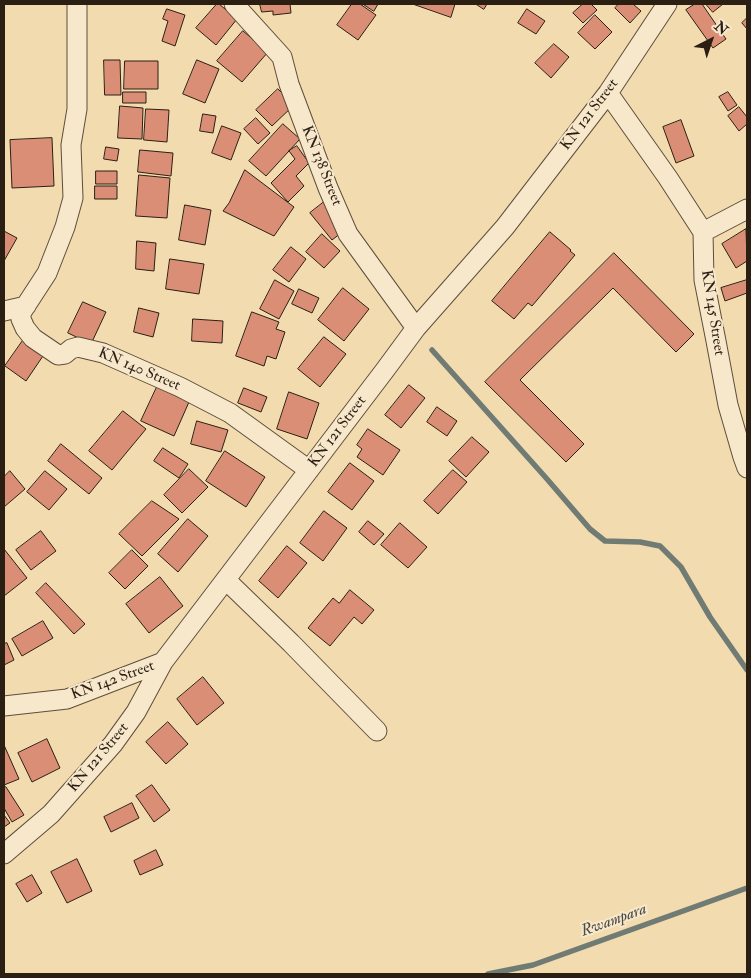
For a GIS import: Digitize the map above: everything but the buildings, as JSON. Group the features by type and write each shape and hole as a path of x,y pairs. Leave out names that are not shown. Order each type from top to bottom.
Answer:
{"street":[{"path":"4,311 26,306 47,273 65,227 73,198 72,145 77,109 77,4"},
{"name":"KN 138 Street","path":"234,4 282,57 289,84 328,188 348,234 416,328"},
{"name":"KN 121 Street","path":"4,854 51,814 113,744 136,712 163,662 416,328 505,227 608,93 667,4"},
{"path":"608,93 668,178 703,232 747,209"},
{"name":"KN 145 Street","path":"703,232 704,280 728,405 743,438 747,468"},
{"name":"KN 140 Street","path":"26,306 21,313 25,328 33,338 58,354 65,354 71,349 78,347 103,353 180,387 230,413 309,470"},
{"path":"226,580 377,731"},
{"name":"KN 142 Street","path":"4,706 67,699 163,662"}],"waterway":[{"path":"432,350 590,529 605,541 640,542 660,546 681,567 710,617 747,670"},
{"name":"Rwampara","path":"488,974 533,965 747,888"}]}
